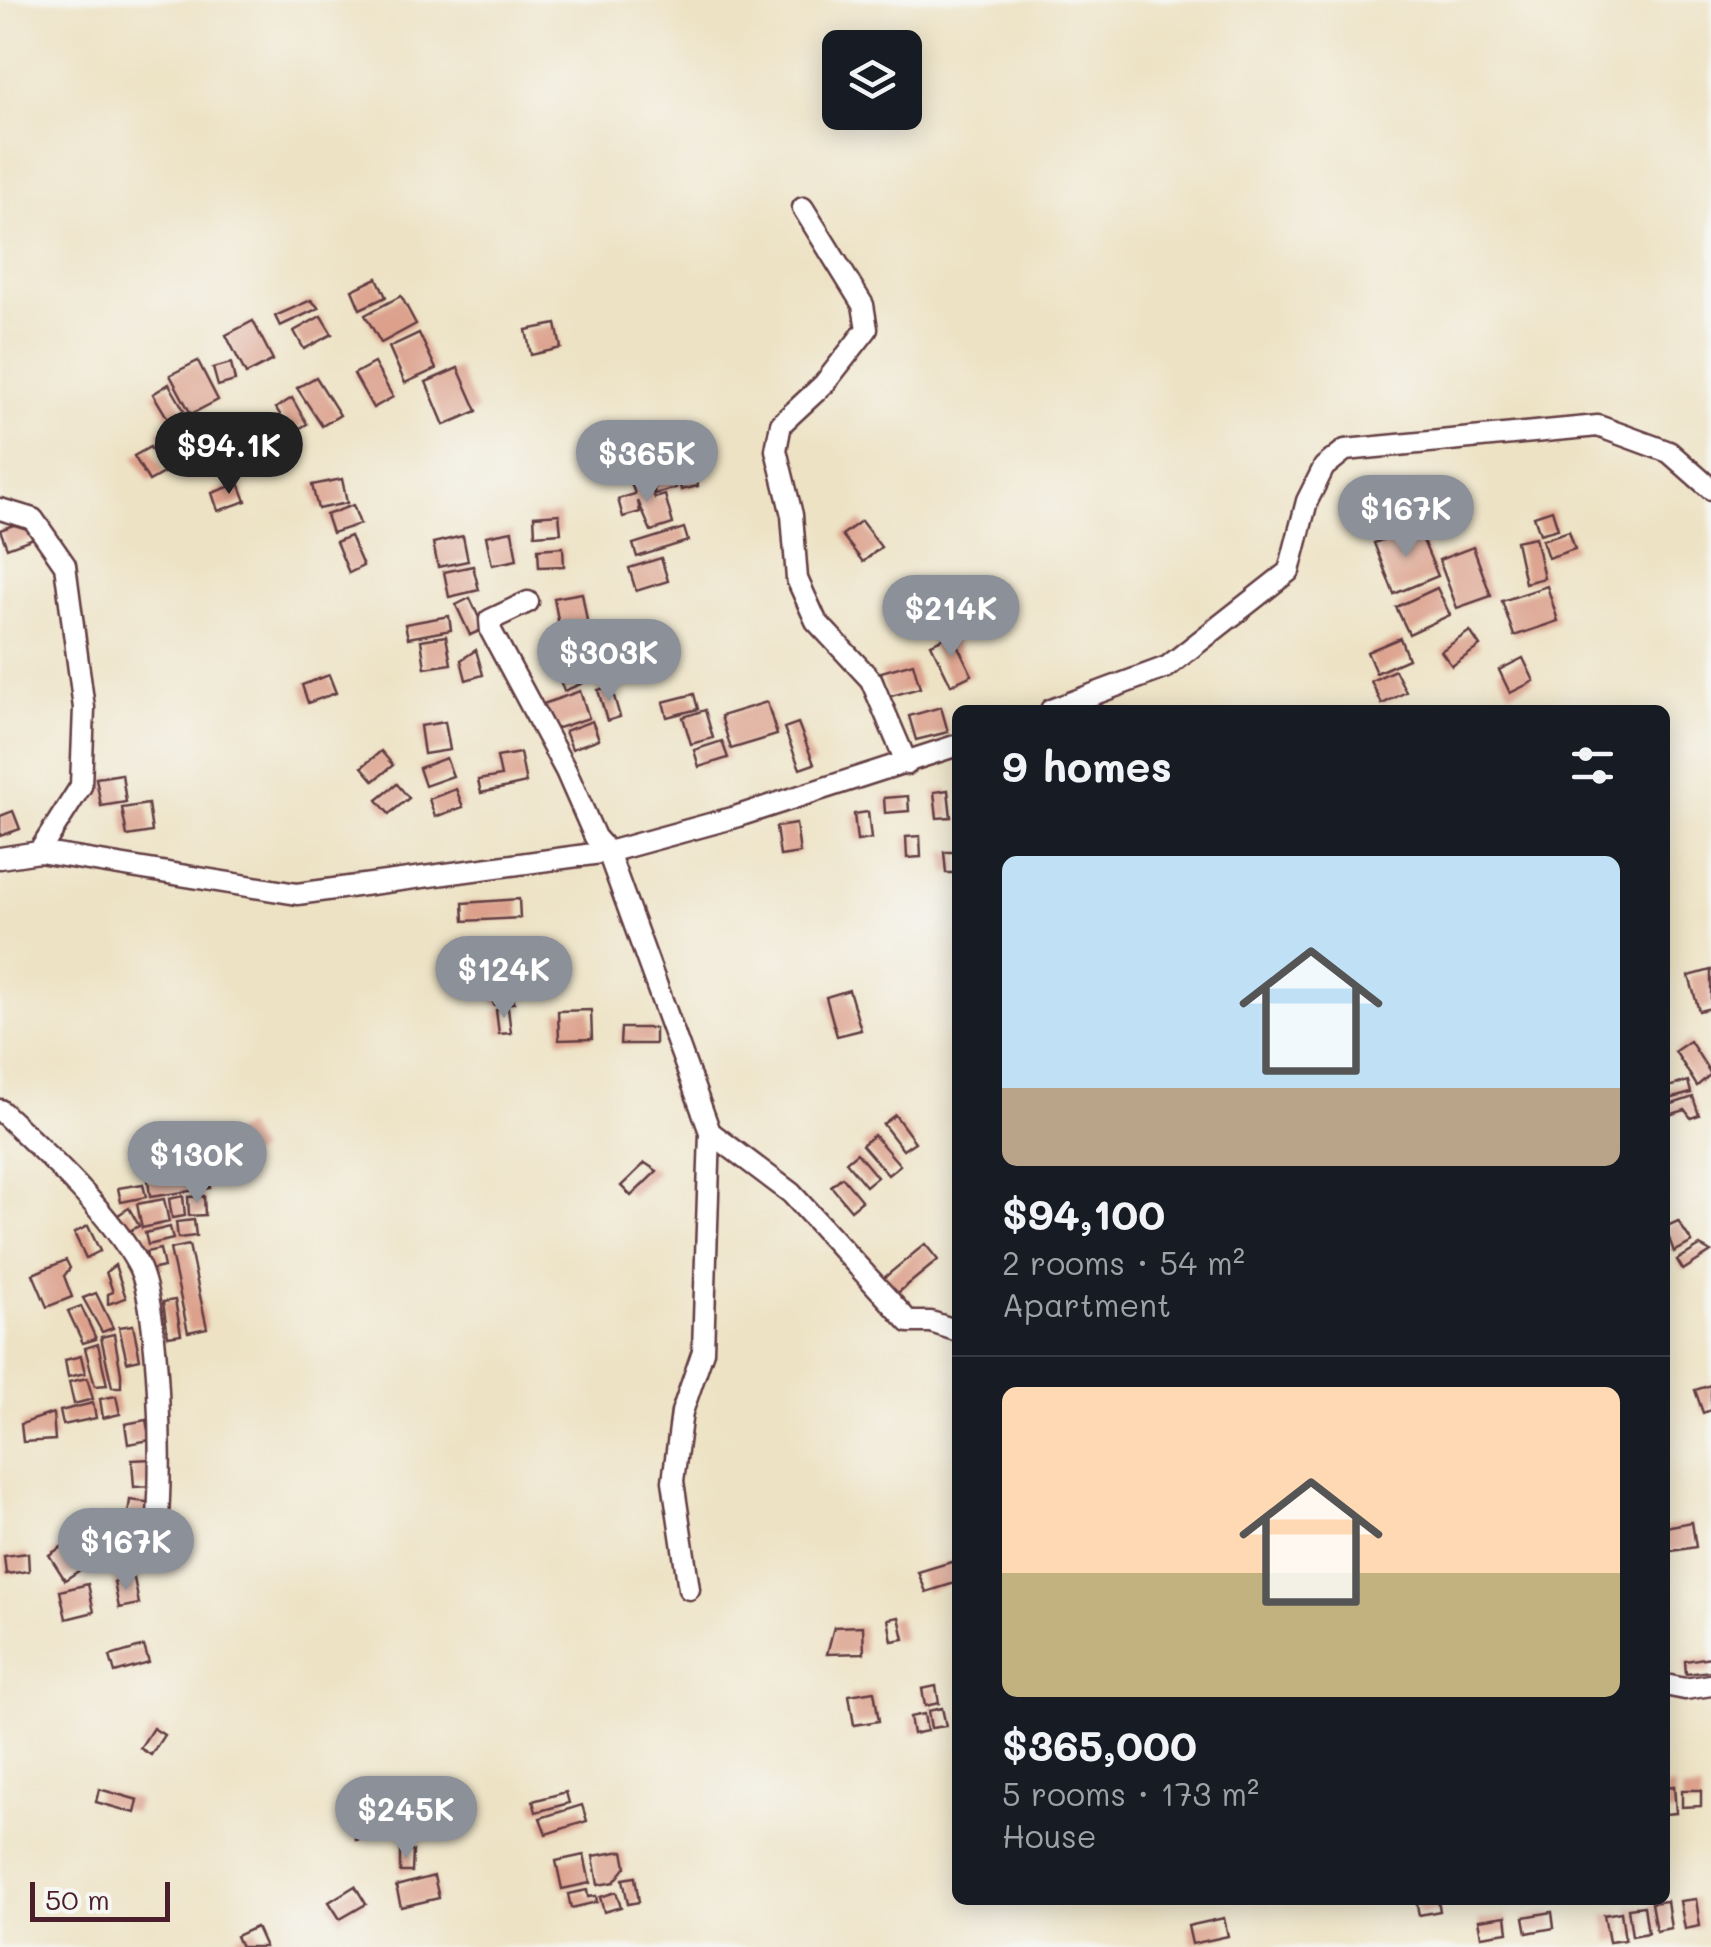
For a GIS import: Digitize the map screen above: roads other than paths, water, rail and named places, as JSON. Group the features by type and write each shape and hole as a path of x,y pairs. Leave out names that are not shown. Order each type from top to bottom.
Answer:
{"street":[{"path":"803,208 863,305 866,329 824,384 781,424 776,450 792,515 797,579 816,621 871,680 907,764"},
{"path":"1064,705 1167,666 1289,570 1307,502 1324,467 1346,450 1598,426 1669,452 1711,489"},
{"path":"0,508 33,519 65,565 84,708 80,786 39,852"},
{"path":"528,602 490,620 491,631 566,771 595,837 608,852 710,1132 703,1351 682,1412 673,1481 689,1589"},
{"path":"0,858 39,852 297,894 608,852 952,747"},
{"path":"0,1110 102,1218 139,1266 154,1321 157,1525"},
{"path":"710,1132 791,1194 909,1322 931,1322 952,1329"},
{"path":"1670,1686 1685,1689 1711,1685"}]}
